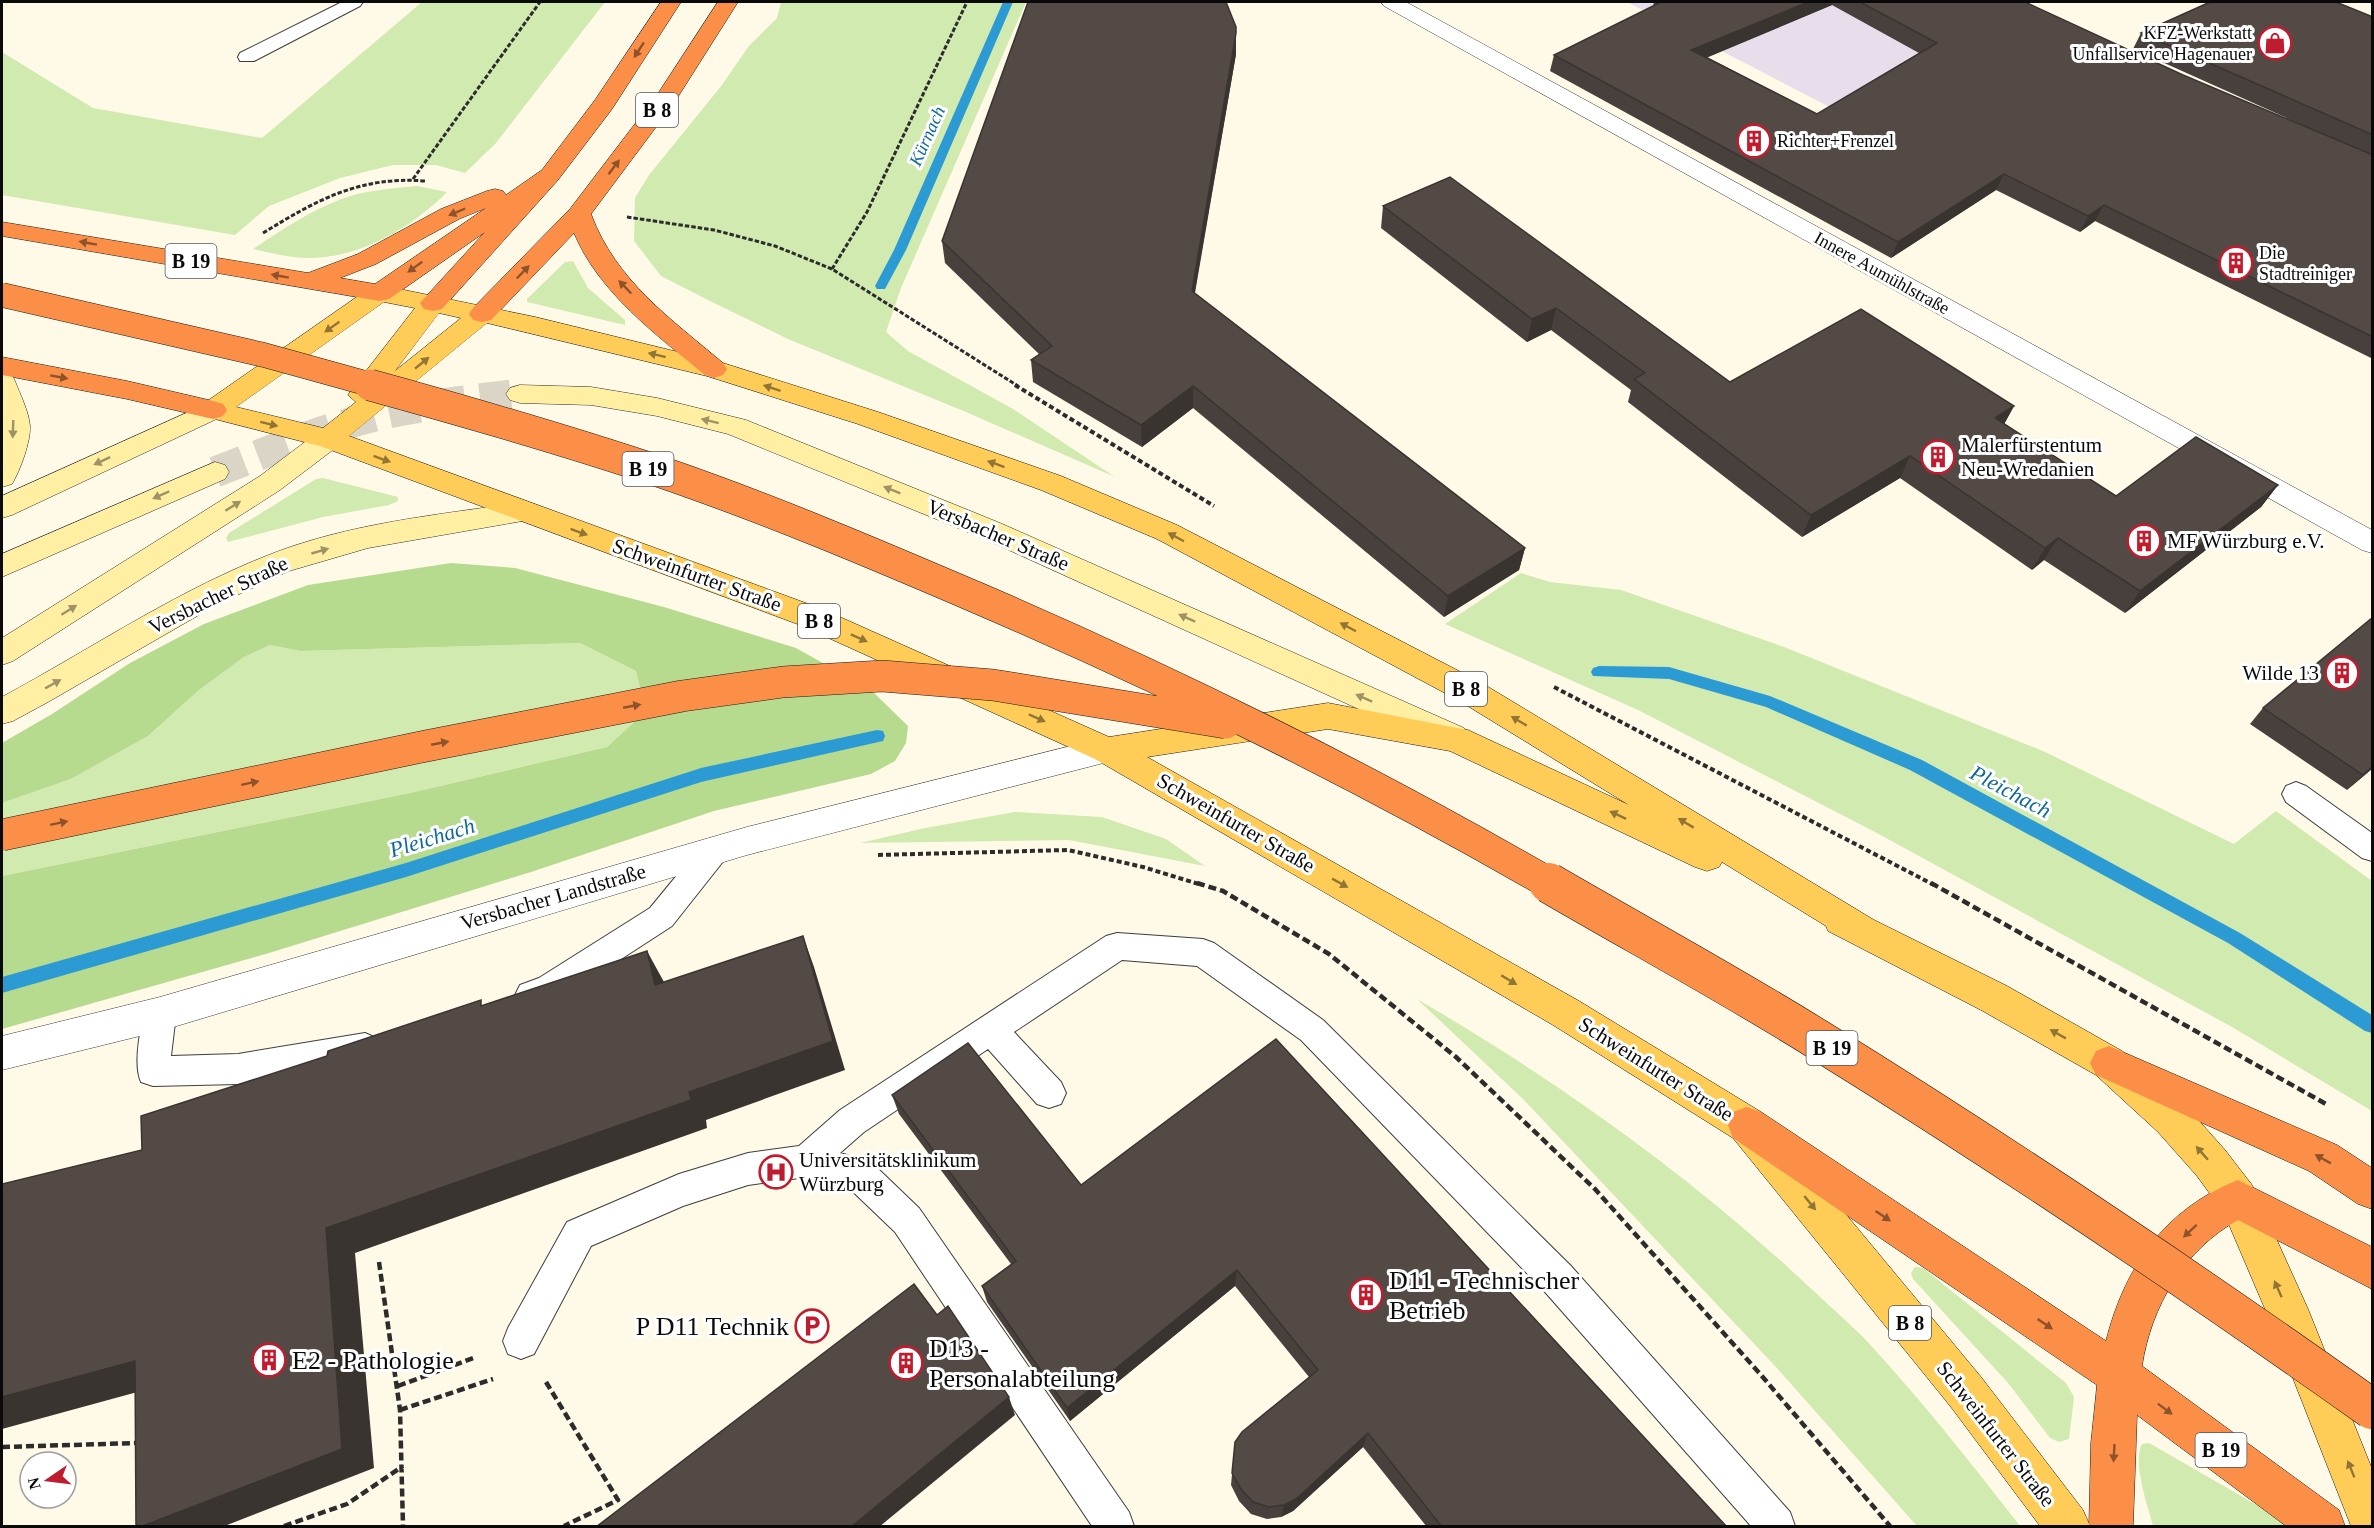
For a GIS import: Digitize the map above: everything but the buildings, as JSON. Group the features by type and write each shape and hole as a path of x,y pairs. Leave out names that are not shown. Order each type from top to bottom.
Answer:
{"highway":[{"name":"B 8","path":"433,303 550,175 604,104 671,2"},
{"name":"B 8","path":"482,314 579,214 666,98 728,2"},
{"name":"B 8","path":"380,293 550,175"},
{"path":"310,281 398,244 450,214 550,175"},
{"name":"B 8","path":"579,214 593,247 608,271 654,317 714,369"},
{"name":"B 19","path":"2,229 380,293"},
{"name":"B 19","path":"2,295 264,355 510,424 663,473 880,556 1082,643 1264,729 1523,868 1814,1037 2025,1170 2373,1409"},
{"path":"2,366 127,390 213,410"},
{"name":"B 19","path":"2,835 426,746 682,696 783,682 882,676 993,685 1264,729"},
{"name":"B 8","path":"2109,1063 2323,1158 2373,1190"},
{"name":"B 19","path":"1747,1125 2118,1374 2323,1527"},
{"name":"B 8","path":"2238,1199 2373,1269"},
{"path":"2111,1527 2118,1374 2128,1326 2152,1275 2170,1249 2201,1221 2238,1199"}],"main road":[{"path":"2,508 213,410 380,293 482,314 714,369"},
{"name":"B 8","path":"328,439 433,303"},
{"name":"B 8","path":"328,439 482,314"},
{"name":"B 8","path":"714,369 868,418 1051,483 1167,532 1469,691 1862,929 1994,998 2109,1063 2172,1119 2238,1199 2293,1324 2373,1524"},
{"path":"2,381 16,426 7,466 2,477"},
{"name":"Versbacher Straße","path":"520,394 591,396 657,407 736,427 990,530 1456,740"},
{"name":"Schweinfurter Straße","path":"213,410 328,439 811,617 1107,750 1566,1013 1747,1125 1966,1392 2067,1527"},
{"path":"2,653 270,483 328,439"},
{"path":"2,567 215,472"},
{"name":"Versbacher Straße","path":"2,712 182,608 279,563 358,540 524,512"},
{"path":"1107,750 1328,716 1456,740 1862,929"},
{"path":"1153,776 1210,733"}],"street":[{"name":"Innere Aumühlstraße","path":"1391,2 2373,543"},
{"name":"Versbacher Landstraße","path":"2,1053 160,1014 715,850 1107,750"}],"lane":[{"path":"247,57 354,2"},
{"path":"2296,794 2373,849"},
{"path":"509,1003 550,988 661,917 715,850"},
{"path":"807,1161 852,1121 1117,946 1203,952 1320,1038 1558,1279 1776,1527"},
{"path":"160,1014 153,1071 238,1070 375,1047 396,1040"},
{"path":"992,1030 1049,1093"},
{"path":"521,1341 579,1234 679,1191 748,1169 807,1161 859,1174 907,1220 1115,1527"}],"path":[{"path":"413,179 540,2"},
{"path":"832,269 867,212 967,2"},
{"path":"258,236 322,198 356,184 379,180 413,179 436,183"},
{"path":"627,217 714,230 775,246 832,269 932,334 1216,508"},
{"path":"1550,686 1929,882 2336,1109"},
{"path":"379,1262 398,1386 403,1466 403,1527"},
{"path":"398,1386 521,1341"},
{"path":"541,1374 618,1500 564,1527"},
{"path":"400,1410 501,1376"},
{"path":"2,1447 145,1443"},
{"path":"284,1527 347,1504 403,1466"}],"shaded area":[{"path":"1627,2 1983,2 2042,29 1841,113"}],"green space":[{"path":"422,2 605,2 496,143 465,173 436,165 393,165 340,178 269,206 235,235 2,195 2,52 93,108 262,138"},
{"path":"781,2 1026,2 901,288 886,332 908,351 1013,409 1115,477 966,412 788,339 712,302 661,276 634,241 635,198 649,175 722,85 748,47 777,18"},
{"path":"417,186 447,192 418,218 366,247 328,257 308,258 253,249 305,216 339,200 367,192"},
{"path":"573,261 588,288 625,320 625,325 527,302 527,299 565,262"},
{"path":"323,478 398,497 398,501 389,505 323,517 228,542 226,538 229,533 316,479"},
{"path":"451,563 515,568 664,607 796,648 871,690 908,726 906,743 895,761 871,774 714,811 531,872 269,953 2,1029 2,876 410,793 607,747 646,711 636,671 580,643 300,651 270,645 244,657 199,690 148,736 71,779 2,803 2,743 52,714 130,663 204,624 308,585"},
{"path":"1521,573 1550,582 1621,590 1784,647 2043,751 2234,844 2276,811 2372,881 2372,1111 2232,1027 1875,832 1638,710 1445,624"},
{"path":"580,643 636,671 646,711 607,747 410,793 2,876 2,803 71,779 148,736 199,690 244,657 270,645 300,651"},
{"path":"1015,812 1102,817 1166,839 1205,866 1069,840 860,843 925,828"},
{"path":"1417,999 1571,1096 1669,1168 1762,1244 1864,1338 1964,1454 2020,1526 1917,1526 1776,1367 1523,1099"},
{"path":"1915,1267 1923,1268 2066,1383 2074,1397 2069,1439 2059,1442 2050,1438 2008,1383 1913,1279 1911,1273"},
{"path":"2149,1443 2293,1526 2153,1526 2142,1485 2139,1462 2142,1444"}],"waterway":[{"name":"Kürnach","path":"881,286 900,250 1008,2"},
{"name":"Pleichach","path":"1599,672 1669,673 1770,702 1916,765 2234,938 2372,1025"},
{"name":"Pleichach","path":"2,985 406,870 701,775 877,736"}],"tunnel":[{"path":"215,472 298,440 362,419 452,402 520,394"}],"place":[{"name":"KFZ-Werkstatt Unfallservice Hagenauer","path":"2275,43"},
{"name":"Richter+Frenzel","path":"1754,141"},
{"name":"Die Stadtreiniger","path":"2236,263"},
{"name":"Malerfürstentum Neu-Wredanien","path":"1938,457"},
{"name":"MF Würzburg e.V.","path":"2144,541"},
{"name":"Wilde 13","path":"2342,673"},
{"name":"Universitätsklinikum Würzburg","path":"776,1172"},
{"name":"D11 - Technischer Betrieb","path":"1366,1295"},
{"name":"P D11 Technik","path":"812,1326"},
{"name":"E2 - Pathologie","path":"269,1360"},
{"name":"D13 - Personalabteilung","path":"906,1363"}]}
